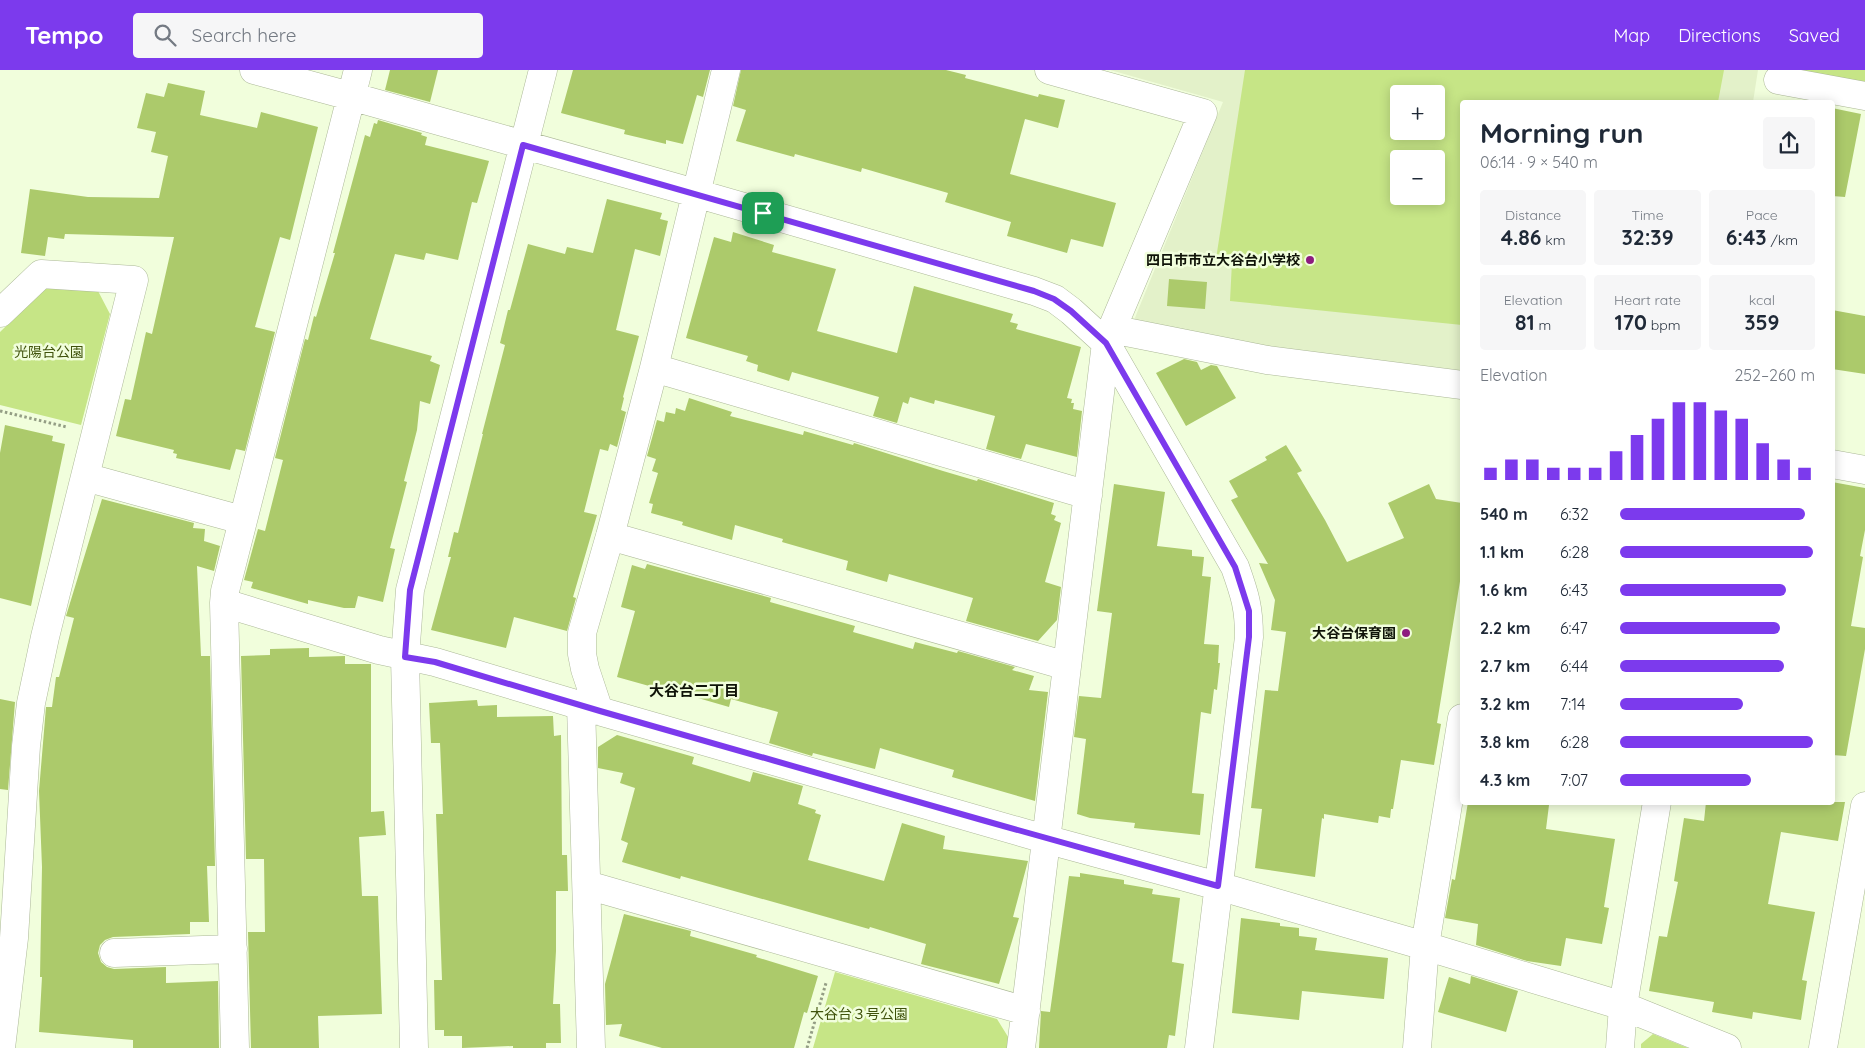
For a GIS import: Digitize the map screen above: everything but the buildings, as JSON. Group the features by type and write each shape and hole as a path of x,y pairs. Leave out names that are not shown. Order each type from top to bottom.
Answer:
{"street":[{"path":"254,70 354,83 523,145 1034,291 1054,299 1108,336 1267,360 1460,385"},
{"path":"414,1048 405,657 410,590 543,70"},
{"path":"591,1048 586,885 590,708 582,654 582,633 610,536 654,368 726,70"},
{"path":"1021,1048 1108,336 1203,113 1049,70"},
{"path":"235,1048 224,603 228,576 242,520 354,83"},
{"path":"1777,84 1865,96"},
{"path":"0,313 41,274 134,280 45,637 32,703 7,938 1,1048"},
{"path":"1108,336 1235,567 1249,611 1249,637 1199,1048"},
{"path":"654,368 1088,495"},
{"path":"1835,465 1865,470"},
{"path":"85,477 242,520"},
{"path":"610,536 1067,666"},
{"path":"224,603 405,657 435,662 1425,946 1623,1006 1727,1048"},
{"path":"1417,1048 1425,946 1460,730"},
{"path":"1620,1048 1623,1006 1656,805"},
{"path":"1823,1048 1859,880 1865,806"},
{"path":"586,885 1026,1011"},
{"path":"114,953 233,949"}],"path":[{"path":"0,411 96,434"},
{"path":"807,1048 833,956"}],"shaded area":[{"name":"四日市市立大谷台小学校","path":"1110,70 1758,70 1753,100 1460,100 1460,373 1269,350 1132,325 1223,102"}],"green space":[{"name":"四日市市立大谷台小学校","path":"1245,70 1724,70 1718,100 1460,100 1460,325 1230,301 1232,262 1216,259"},
{"path":"1802,70 1865,70 1865,86 1805,75"},
{"name":"光陽台公園","path":"46,287 98,291 110,314 81,425 0,405 0,332"},
{"name":"大谷台３号公園","path":"835,972 997,1019 1010,1040 1009,1048 813,1048"},
{"path":"1653,1034 1688,1048 1641,1048 1641,1044"}],"place":[{"name":"四日市市立大谷台小学校","path":"1310,260"},
{"name":"大谷台保育園","path":"1406,633"}],"district":[{"name":"大谷台二丁目","path":"694,690"}],"route":[{"path":"523,145 763,213 1034,291 1054,299 1071,311 1106,343 1235,567 1245,593 1249,611 1249,637 1218,886 600,711 435,662 405,657 410,590 523,145"}]}
